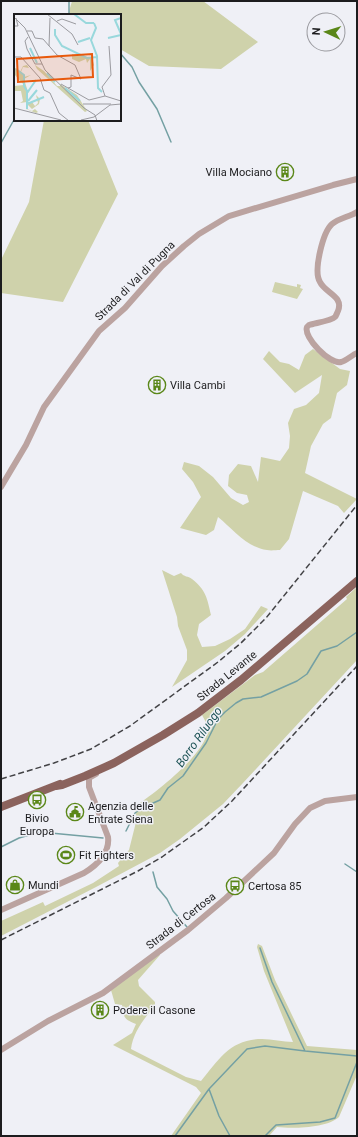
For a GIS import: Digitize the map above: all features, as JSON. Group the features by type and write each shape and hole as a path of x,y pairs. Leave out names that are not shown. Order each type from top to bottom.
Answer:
{"main road":[{"name":"Strada Levante","path":"337,597 357,575"},
{"name":"Strada Levante","path":"1,807 59,786 105,767 163,735 214,701 252,671 357,581"},
{"name":"Strada Levante","path":"59,786 121,758"}],"street":[{"name":"Strada di Val di Pugna","path":"1,487 26,445 44,406 99,331 125,308 162,266 184,246 199,234 229,216 326,187 357,180"},
{"path":"357,212 330,226 326,233 320,254 318,276 319,282 335,296 339,302 338,312 336,316 309,325 306,329 308,337 316,347 335,362 340,362 357,353"},
{"path":"1,910 84,873 94,866 104,855 108,844 108,836 90,792 88,782 89,778 105,767"},
{"path":"59,786 80,782 84,784 90,792"},
{"name":"Strada di Certosa","path":"1,1050 48,1021 103,993 193,926 226,898 274,853 294,824 310,808 325,801 357,797"}],"green space":[{"path":"72,1 203,1 258,42 221,69 149,66 121,50 121,14 68,14"},
{"path":"44,121 88,121 118,194 63,302 1,293 1,260 29,202"},
{"path":"275,282 297,287 297,284 301,285 300,288 303,289 297,299 272,292"},
{"path":"313,349 340,369 350,371 347,385 337,393 331,418 323,424 311,446 305,473 357,499 344,513 338,506 303,491 289,539 280,550 269,550 253,545 240,537 218,517 214,530 206,535 180,528 201,497 193,482 182,469 184,462 199,466 213,477 231,498 243,505 249,502 247,495 237,493 228,486 229,475 238,464 251,466 258,482 261,457 280,461 289,448 290,436 288,423 294,409 306,405 319,393 322,375 295,393 263,359 269,351 280,362 289,364 299,370 305,355"},
{"path":"162,570 174,576 181,573 191,578 203,591 211,615 199,624 197,635 202,647 215,646 230,639 245,629 261,606 268,609 245,634 225,651 172,687 187,660 187,650 178,626 177,617"},
{"path":"357,587 357,660 223,804 180,839 160,853 1,936 1,921 43,902 45,906 93,883 119,866 118,863 129,850 137,818 134,807 165,784 187,764 196,753 203,743 207,733 206,724 202,715 255,675 263,672 347,599 346,597"},
{"path":"258,944 262,946 275,980 307,1046 357,1050 357,1075 339,1117 334,1121 318,1126 300,1128 277,1127 269,1136 171,1136 201,1093 196,1087 113,1045 132,1033 136,1024 126,1019 122,1005 115,1004 111,990 159,954 160,955 138,980 139,986 155,1002 155,1005 137,1031 131,1049 186,1077 201,1081 220,1058 234,1046 242,1042 262,1039 293,1042 264,971 257,947"}],"waterway":[{"path":"69,1 69,14"},
{"path":"121,54 132,67 139,82 157,109 171,142"},
{"path":"1,143 14,120"},
{"name":"Borro Riluogo","path":"126,831 135,813 142,808 160,800 168,788 183,776 206,743 218,719 225,712 243,699 261,697 297,681 307,674 321,651 337,646 357,632"},
{"name":"Borro Riluogo","path":"1,847 19,838 40,832 103,838"},
{"path":"345,864 357,872"},
{"path":"153,872 157,887 167,899 173,911 187,927"},
{"path":"260,948 272,982 305,1051"},
{"path":"175,1136 209,1089 247,1049 265,1046 357,1056"},
{"path":"265,1136 276,1125 320,1122 335,1118 357,1062"},
{"path":"209,1089 219,1116 230,1136"}],"railway":[{"path":"1,779 54,763 91,749 130,726 218,662 241,643 266,618 357,505"},
{"path":"1,940 138,871 162,857 204,827 232,801 357,666"}],"place":[{"name":"Villa Mociano","path":"285,172"},
{"name":"Villa Cambi","path":"157,385"},
{"name":"Bivio Europa","path":"37,800"},
{"name":"Agenzia delle Entrate Siena","path":"75,812"},
{"name":"Fit Fighters","path":"66,855"},
{"name":"Mundi","path":"15,885"},
{"name":"Certosa 85","path":"235,886"},
{"name":"Podere il Casone","path":"100,1010"}]}
